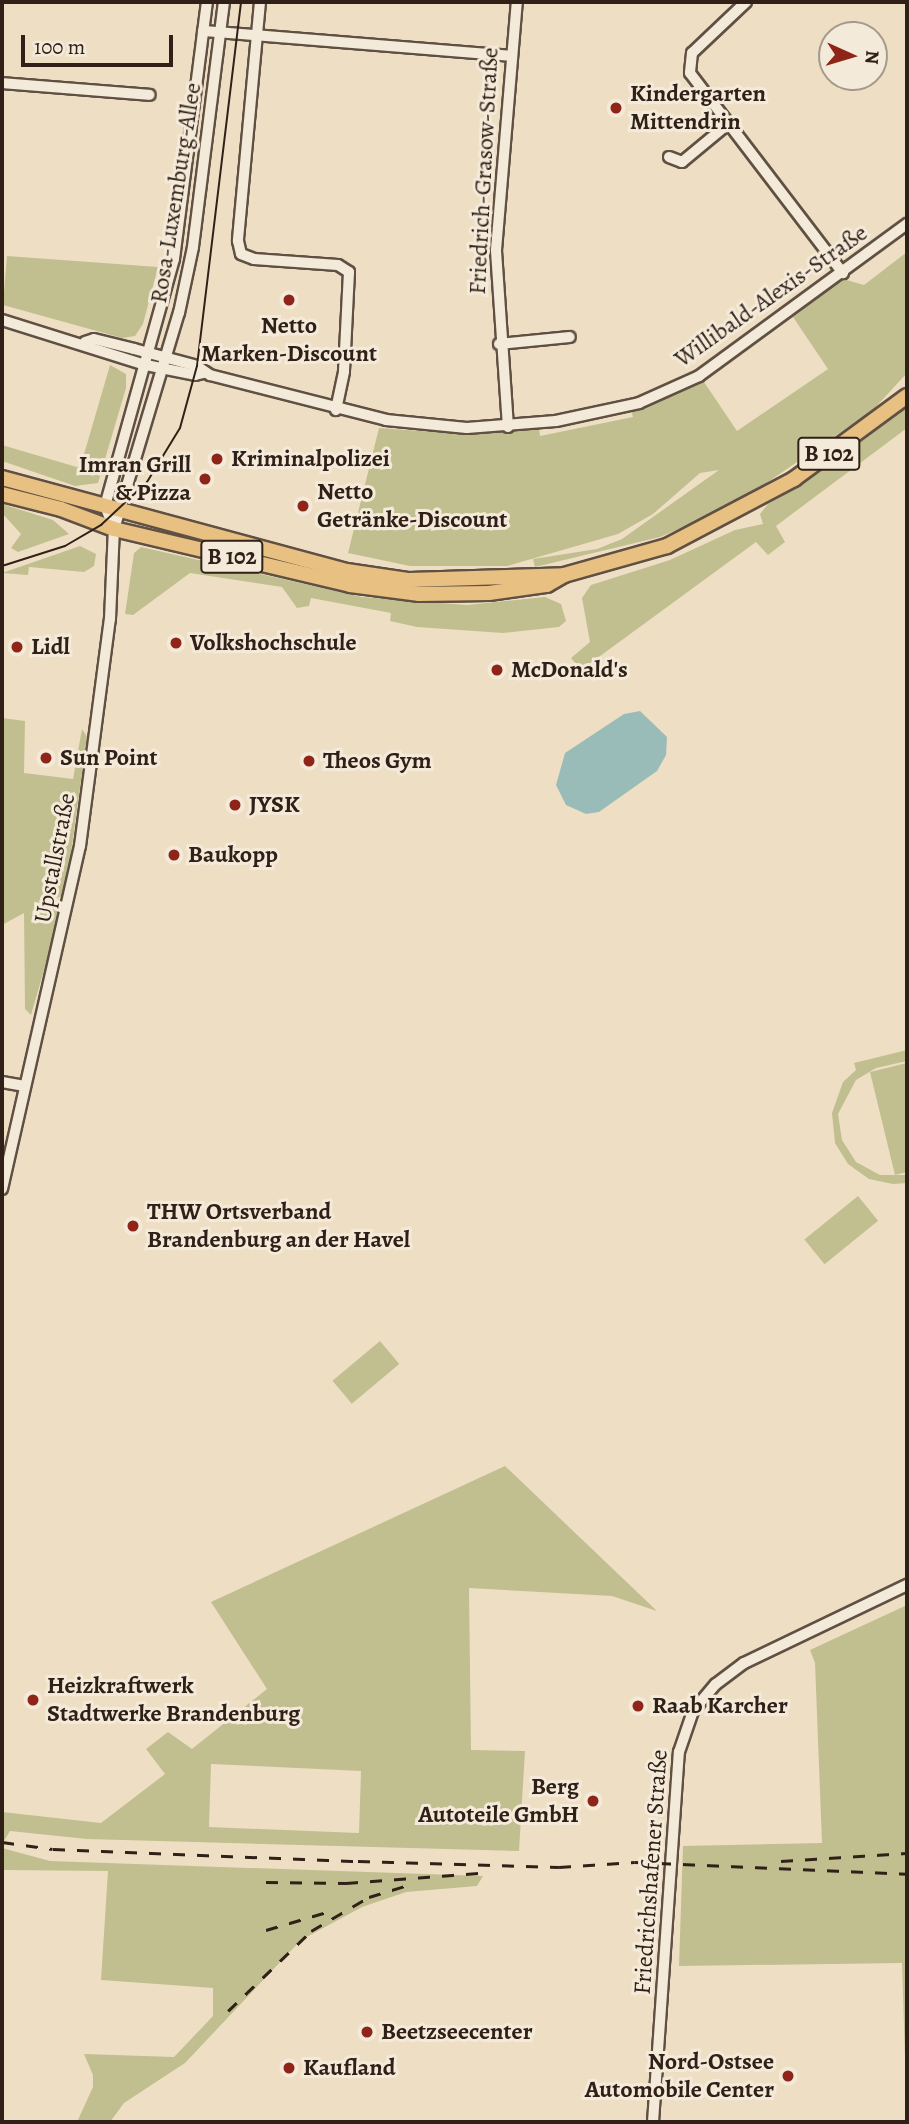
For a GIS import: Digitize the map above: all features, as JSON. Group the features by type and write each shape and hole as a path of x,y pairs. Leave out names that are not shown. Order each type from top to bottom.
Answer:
{"main road":[{"name":"B 102","path":"2,494 61,509 114,529 350,585 419,594 500,592 547,584 564,575 667,546 747,507 794,480 907,396"},
{"name":"B 102","path":"2,478 307,562 410,580 564,575"}],"street":[{"name":"Rosa-Luxemburg-Allee","path":"105,506 146,365 178,238 207,2"},
{"name":"Rosa-Luxemburg-Allee","path":"120,512 164,363 193,247 224,2"},
{"path":"260,2 238,241 241,254 254,259 338,265 349,272 344,372 336,410"},
{"name":"Friedrich-Grasow-Straße","path":"508,427 499,344 496,250 517,2"},
{"path":"746,2 699,44 690,61 691,73 843,273"},
{"path":"203,32 511,55"},
{"path":"2,83 150,95"},
{"path":"669,157 682,162 729,124"},
{"name":"Willibald-Alexis-Straße","path":"164,363 336,410 416,425 508,427 611,411 670,390 733,354 907,224"},
{"path":"2,320 85,342 94,339 149,353 164,363"},
{"path":"499,344 570,337"},
{"path":"85,342 92,350 146,365 164,363"},
{"name":"Upstallstraße","path":"105,506 114,529"},
{"name":"Upstallstraße","path":"2,1189 80,846 110,618 114,529 120,512"},
{"path":"2,1082 25,1086"},
{"name":"Friedrichshafener Straße","path":"653,2122 679,1752 689,1720 716,1684 744,1663 907,1585"}],"shaded area":[{"path":"907,252 907,373 873,410 737,503 660,537 535,567 533,559 597,549 622,539 719,470 700,473 653,514 618,534 507,566 410,566 348,553 379,428 461,434 539,428 540,436 633,417 631,410 702,379 737,431 828,369 793,317 843,279 864,285"},
{"path":"7,256 158,267 143,324 135,336 122,338 3,305"},
{"path":"110,365 126,374 126,388 98,483 75,486 2,461 2,445 80,468"},
{"path":"907,406 907,428 776,526 785,542 768,555 756,542 581,670 571,658 590,642 582,598 591,585 670,560 735,530 763,524 760,514 768,504 803,484"},
{"path":"2,504 53,520 69,534 18,552 11,548 21,534 2,513"},
{"path":"80,546 96,554 94,566 84,572 29,567 28,575 2,573"},
{"path":"141,547 362,597 467,605 545,597 561,604 566,621 559,627 503,633 417,627 390,621 391,613 311,598 309,606 297,608 282,587 190,573 133,615 125,614 134,553"},
{"path":"2,718 25,721 24,773 73,779 82,729 87,737 65,896 55,898 54,907 62,908 31,1015 25,1009 24,913 2,925"},
{"path":"907,1050 907,1061 876,1068 856,1080 838,1114 842,1140 856,1162 880,1175 907,1175 907,1183 893,1184 869,1179 848,1164 835,1143 832,1113 843,1082 856,1070 854,1063"},
{"path":"907,1063 907,1172 895,1175 870,1072"},
{"path":"858,1196 878,1221 825,1264 804,1239"},
{"path":"380,1341 399,1364 352,1404 333,1381"},
{"path":"505,1466 657,1611 612,1596 469,1588 471,1750 525,1751 519,1851 87,1839 10,1831 2,1844 2,1812 101,1823 165,1774 146,1749 168,1732 192,1749 267,1689 211,1602","holes":["211,1764 361,1771 359,1833 209,1827"]},
{"path":"907,1605 907,2122 902,1963 679,1966 683,1846 822,1843 815,1663 810,1650"},
{"path":"2,1848 50,1861 483,1876 477,1886 406,1892 362,1907 301,1940 185,2063 124,2103 110,2122 77,2122 93,2087 93,2075 84,2054 174,2057 213,2016 213,1988 101,1980 108,1871 2,1870"}],"water":[{"path":"640,711 667,737 666,755 657,771 599,812 586,814 566,805 556,785 565,753 624,714"}],"tram line":[{"path":"2,566 65,546 101,525 147,482 180,428 197,366 241,2"}],"railway":[{"path":"2,1842 53,1849 358,1861 559,1867 635,1862 907,1874"},
{"path":"781,1861 907,1853"},
{"path":"266,1882 346,1883 479,1873"},
{"path":"228,2011 311,1931 369,1897 404,1886"},
{"path":"266,1930 330,1911"}],"place":[{"name":"Kindergarten Mittendrin","path":"616,108"},
{"name":"Netto Marken-Discount","path":"289,300"},
{"name":"Kriminalpolizei","path":"217,459"},
{"name":"Imran Grill & Pizza","path":"205,479"},
{"name":"Netto Getränke-Discount","path":"303,506"},
{"name":"Volkshochschule","path":"176,643"},
{"name":"Lidl","path":"17,647"},
{"name":"McDonald's","path":"497,670"},
{"name":"Sun Point","path":"46,758"},
{"name":"Theos Gym","path":"309,761"},
{"name":"JYSK","path":"235,805"},
{"name":"Baukopp","path":"174,855"},
{"name":"THW Ortsverband Brandenburg an der Havel","path":"133,1226"},
{"name":"Heizkraftwerk Stadtwerke Brandenburg","path":"33,1700"},
{"name":"Raab Karcher","path":"638,1706"},
{"name":"Berg Autoteile GmbH","path":"593,1801"},
{"name":"Beetzseecenter","path":"367,2032"},
{"name":"Kaufland","path":"289,2068"},
{"name":"Nord-Ostsee Automobile Center","path":"788,2076"}]}
